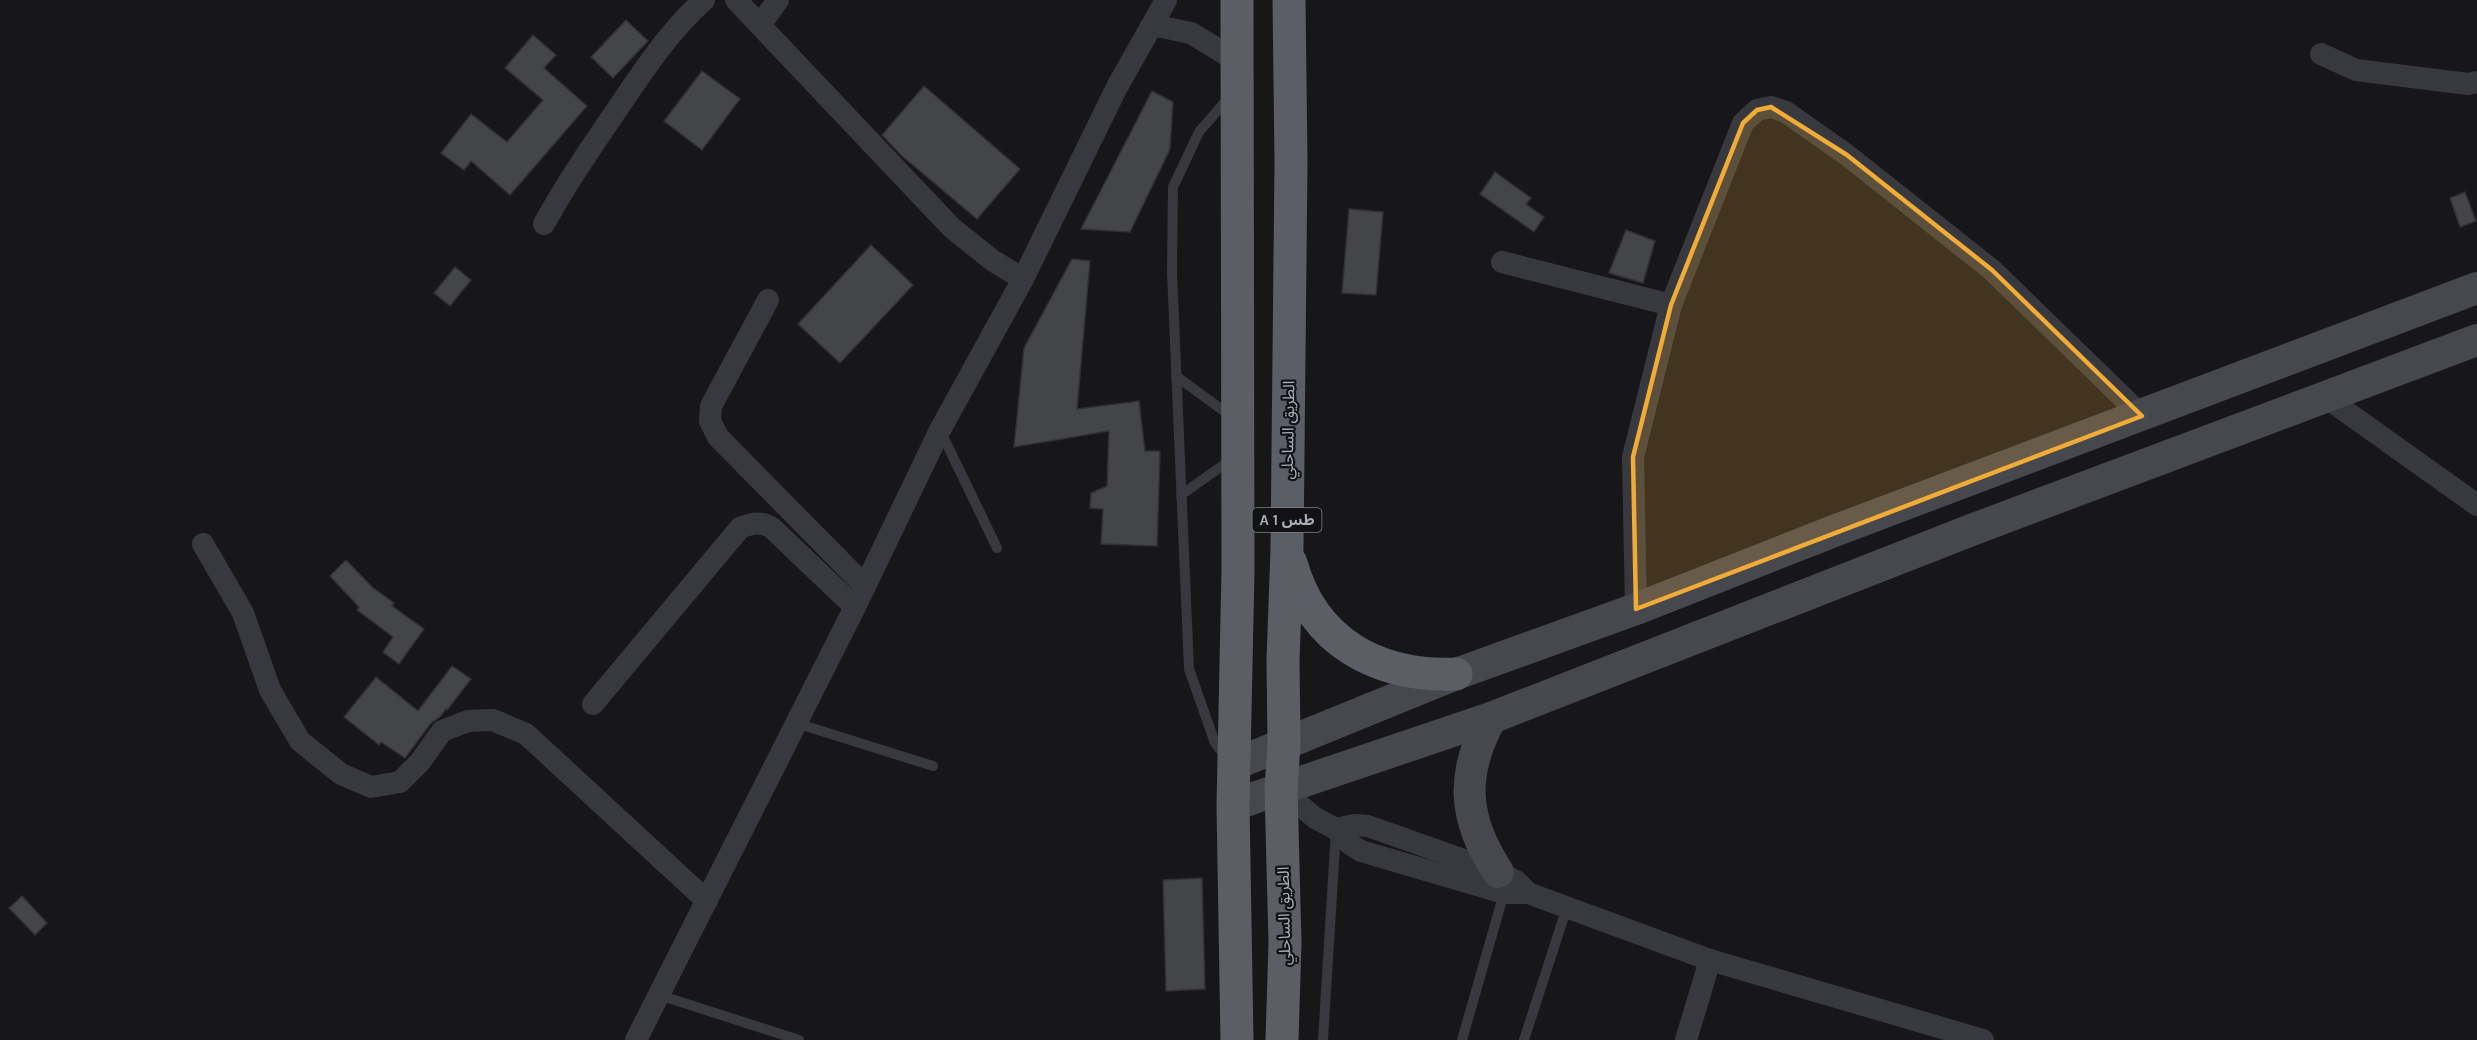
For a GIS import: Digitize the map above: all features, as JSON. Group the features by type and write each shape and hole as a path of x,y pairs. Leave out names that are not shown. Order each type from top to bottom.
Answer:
{"highway":[{"name":"A 1 طس","path":"1237,0 1236,420 1238,454 1233,805 1237,1040"},
{"name":"الطريق الساحلي","path":"1282,1040 1285,944 1281,789 1284,744 1283,660 1287,549 1291,161 1289,0"},
{"path":"1287,549 1294,577 1307,603 1325,626 1346,645 1371,660 1399,671 1427,675 1456,674"}],"main road":[{"path":"1235,764 1456,674 1636,609 1834,531 2477,288"},
{"path":"1233,805 1491,717 1974,529 2477,340"},
{"path":"1491,717 1472,760 1469,784 1470,807 1476,830 1501,883"}],"street":[{"path":"544,224 562,191 640,76 687,14 704,0"},
{"path":"736,0 952,228 992,260 1023,279"},
{"path":"760,25 778,0"},
{"path":"636,1040 855,607 940,430 1023,279 1117,87 1166,0"},
{"path":"1152,24 1191,33 1236,75"},
{"path":"2320,54 2356,70 2468,84 2477,82"},
{"path":"1636,609 1632,457 1671,305 1743,123 1757,110 1771,106 1786,112 1847,155 1992,270 2142,416"},
{"path":"1502,262 1671,305"},
{"path":"768,300 711,406 710,421 718,437 865,586"},
{"path":"2327,398 2477,505"},
{"path":"593,704 740,528 750,524 766,524 772,528 855,607"},
{"path":"203,544 243,613 270,690 300,741 341,774 371,787 400,782 420,762 442,731 468,721 493,720 526,734 706,901"},
{"path":"1281,789 1315,818 1336,829 1354,825 1368,826 1501,883 1516,881 1528,893 1710,960 1913,1030 1983,1040"},
{"path":"1686,1040 1710,960"}],"lane":[{"path":"1235,764 1223,755 1215,744 1189,669 1172,272 1173,187 1199,132 1236,75"},
{"path":"1176,376 1236,420"},
{"path":"940,430 997,548"},
{"path":"1182,495 1238,454"},
{"path":"796,723 933,766"},
{"path":"1323,1040 1336,829"},
{"path":"1462,1040 1501,883"},
{"path":"1524,1040 1567,907"},
{"path":"659,995 800,1040"}],"highlighted area":[{"path":"1771,107 1847,155 1992,270 2142,416 1636,609 1633,457 1671,305 1743,123 1757,110"}],"building":[{"path":"626,20 648,41 613,78 591,57"},
{"path":"533,35 556,55 544,68 587,106 510,195 471,161 464,170 441,153 471,114 507,142 543,100 505,68"},
{"path":"702,71 740,99 702,150 664,121"},
{"path":"924,86 1020,169 977,219 902,156 882,135"},
{"path":"1152,91 1173,102 1170,149 1130,232 1081,229"},
{"path":"1495,172 1531,198 1526,204 1544,217 1534,232 1480,194"},
{"path":"2465,192 2476,221 2460,227 2450,198"},
{"path":"1349,209 1383,212 1376,295 1342,293"},
{"path":"1626,230 1655,241 1643,283 1609,273"},
{"path":"871,245 913,285 840,363 798,324"},
{"path":"1072,259 1090,261 1077,409 1139,401 1145,451 1160,451 1157,546 1101,544 1103,509 1090,508 1091,493 1107,486 1109,431 1014,447 1024,348"},
{"path":"455,267 471,280 450,306 434,293"},
{"path":"346,560 372,587 394,603 392,606 424,629 399,664 383,652 393,637 357,610 359,607 330,576"},
{"path":"452,666 471,679 447,710 431,723 405,758 381,742 379,745 344,717 376,677 418,711"},
{"path":"1202,878 1205,989 1166,991 1163,880"},
{"path":"22,896 47,923 35,935 9,908"}]}
